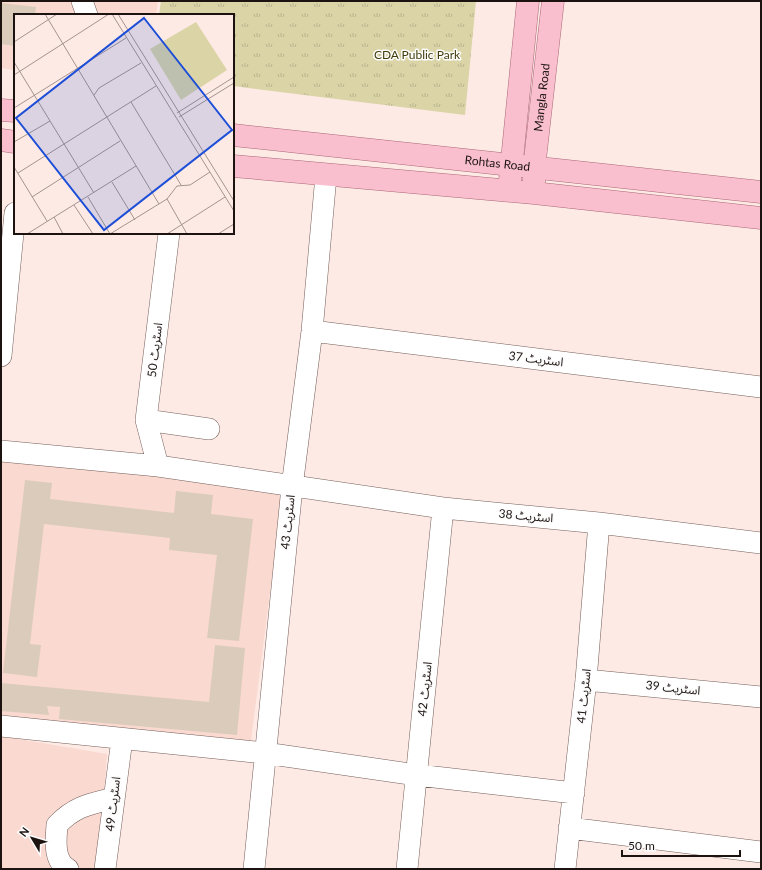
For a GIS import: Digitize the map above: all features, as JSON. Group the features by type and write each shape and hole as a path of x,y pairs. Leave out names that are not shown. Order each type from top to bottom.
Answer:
{"main road":[{"name":"Mangla Road","path":"509,191 528,1"},
{"name":"Mangla Road","path":"534,194 534,168 553,1"},
{"path":"1,110 14,112"},
{"name":"Rohtas Road","path":"234,135 761,192"},
{"path":"1,140 14,142"},
{"path":"234,166 326,176 509,191 761,218"}],"street":[{"path":"82,1 87,14"},
{"name":"اسٹریٹ 43","path":"254,869 292,487 312,331 326,176"},
{"path":"1,356 14,223"},
{"name":"اسٹریٹ 50","path":"158,466 146,420 169,234"},
{"name":"اسٹریٹ 37","path":"312,331 761,387"},
{"path":"146,420 209,429"},
{"name":"اسٹریٹ 38","path":"1,451 158,466 292,487 443,508 599,523 761,543"},
{"name":"اسٹریٹ 42","path":"407,869 443,508"},
{"name":"اسٹریٹ 41","path":"564,869 586,680 599,523"},
{"name":"اسٹریٹ 39","path":"586,680 761,697"},
{"path":"1,726 265,753 417,775 574,793"},
{"name":"اسٹریٹ 49","path":"105,869 122,739"},
{"path":"68,869 63,866 56,847 57,825 69,813 89,804 114,798"},
{"path":"569,828 761,852"}],"shaded area":[{"path":"1,1 158,1 156,14 14,14 14,70 1,68"},
{"path":"2,457 283,490 251,741 1,718"},
{"path":"1,736 107,754 98,869 1,869"}],"green space":[{"name":"CDA Public Park","path":"161,1 476,1 465,115 234,86 234,14 159,14"}],"building":[{"path":"1,3 36,7 35,14 14,14 14,46 1,44"},
{"path":"25,480 52,483 50,499 174,513 176,491 213,495 211,514 253,519 239,641 207,638 217,555 169,550 170,538 44,524 30,644 41,645 37,677 3,673"},
{"path":"215,645 245,648 237,735 59,719 60,707 47,706 49,715 1,711 1,683 209,702"}]}
